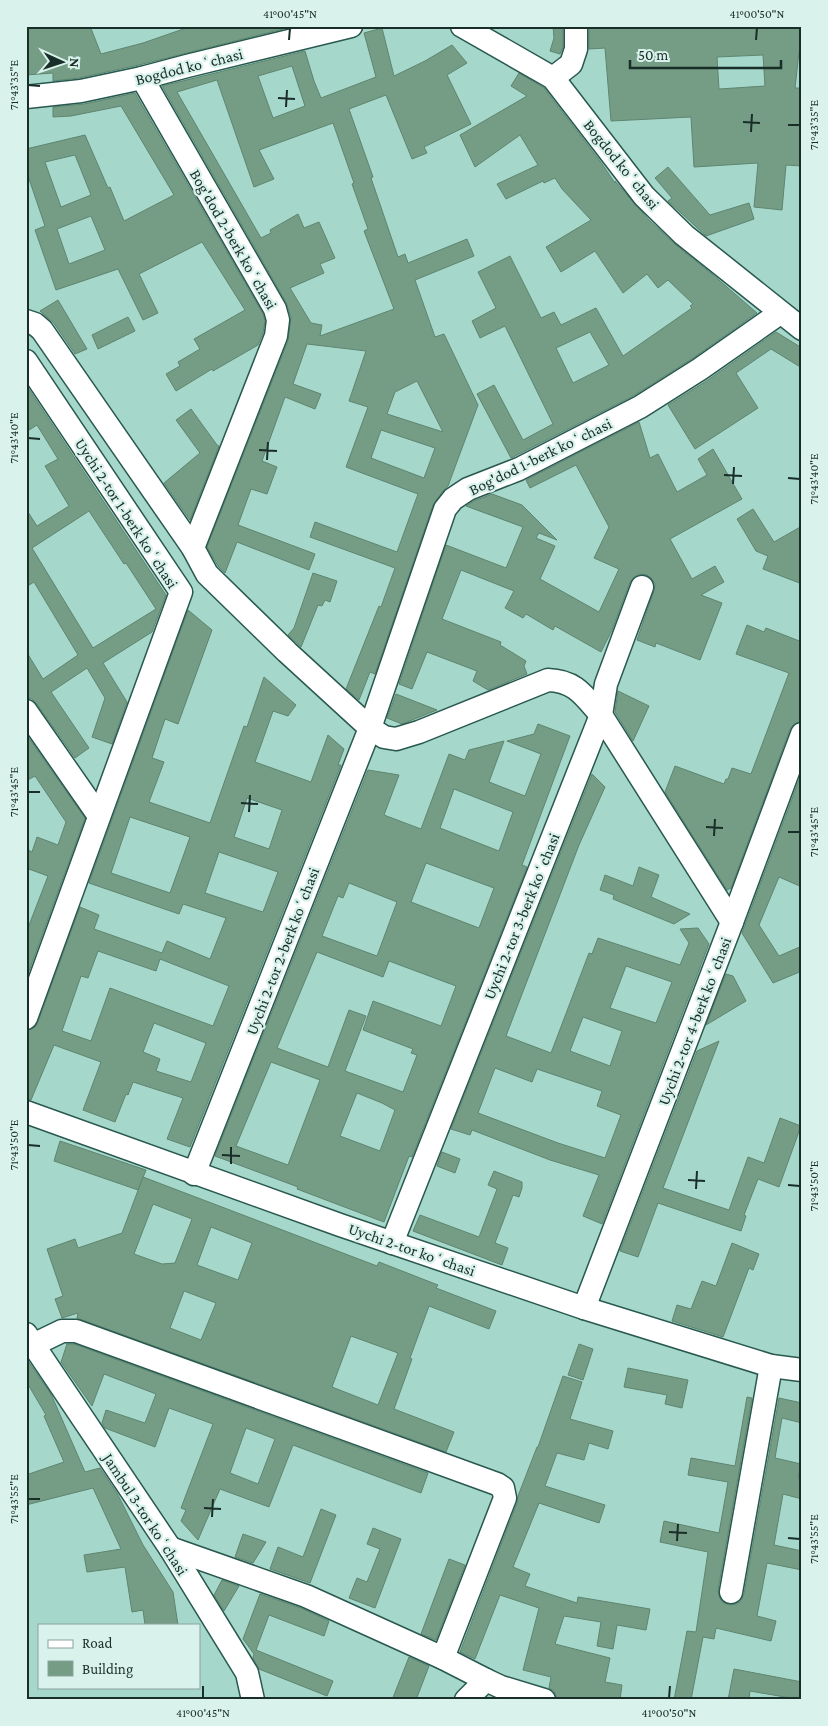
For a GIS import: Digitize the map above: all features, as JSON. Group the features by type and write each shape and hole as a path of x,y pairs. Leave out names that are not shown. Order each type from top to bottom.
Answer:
{"street":[{"name":"Bogdod koʻchasi","path":"26,97 80,91 142,78 351,26"},
{"name":"Bogdod koʻchasi","path":"462,26 553,78 644,196 684,235 802,329"},
{"path":"553,78 571,64 576,48 576,26"},
{"name":"Bog'dod 2-berk koʻchasi","path":"142,78 275,308 278,320 276,336 193,548"},
{"name":"Bog'dod 1-berk koʻchasi","path":"370,728 445,509 454,499 468,489 519,469 640,407 700,369 780,313"},
{"path":"26,321 35,324 42,330 193,548 207,574 287,652 370,728 384,738 396,739 419,732 548,680 562,680 571,684 601,715 732,922"},
{"name":"Uychi 2-tor 1-berk koʻchasi","path":"26,361 181,592 26,1018"},
{"name":"Uychi 2-tor 3-berk koʻchasi","path":"392,1243 601,715 606,684 642,587"},
{"path":"26,711 99,816"},
{"name":"Uychi 2-tor 2-berk koʻchasi","path":"194,1174 370,728"},
{"name":"Uychi 2-tor 4-berk koʻchasi","path":"584,1308 802,734"},
{"name":"Uychi 2-tor koʻchasi","path":"26,1112 194,1174 584,1308 770,1366 802,1370"},
{"path":"30,1340 62,1331 76,1331 488,1480 503,1488 505,1498 443,1658"},
{"name":"Jambul 3-tor koʻchasi","path":"30,1340 170,1548 247,1673 252,1700"},
{"path":"731,1592 770,1366"},
{"path":"170,1548 306,1596 443,1658 501,1687 544,1700"},
{"path":"466,1700 486,1680"}],"building":[{"path":"26,26 90,26 101,54 143,43 192,26 295,26 139,65 79,78 53,81 53,73 26,75"},
{"path":"553,26 563,26 563,47 560,54 550,51 554,38"},
{"path":"589,26 802,26 802,52 799,52 795,88 802,88 802,166 786,165 782,210 754,207 758,163 694,167 691,117 611,121 605,48 589,49","holes":["763,55 765,86 719,89 717,57"]},
{"path":"382,28 394,76 452,45 467,63 447,75 471,124 424,147 427,153 412,159 386,95 349,109 398,257 405,254 408,263 467,239 474,256 415,280 435,337 444,334 478,405 448,486 433,505 375,674 370,672 359,700 346,689 379,606 381,607 395,568 310,537 315,522 397,552 418,494 346,467 368,407 349,401 366,351 307,344 293,384 321,394 315,409 285,397 262,461 277,467 267,494 251,489 238,525 315,554 309,570 237,542 225,573 218,566 207,547 288,341 291,317 286,302 162,86 305,51 321,98 376,77 364,33","holes":["292,66 305,106 273,118 258,76","217,80 254,187 274,179 259,150 333,123 368,229 364,231 394,309 320,336 322,325 311,323 290,288 324,273 320,264 335,258 319,222 304,228 298,214 270,230 271,233 261,238 177,92","417,381 443,432 387,414 395,392","381,430 435,448 424,478 371,458"]},
{"path":"519,73 544,88 615,183 615,181 649,220 757,313 693,358 633,396 511,458 477,394 494,385 523,440 553,424 505,326 480,338 472,321 496,308 478,272 510,256 541,318 554,312 561,325 596,308 623,356 692,308 690,306 693,304 668,280 658,288 647,274 623,293 595,251 561,272 546,247 591,220 562,189 555,178 544,183 543,181 506,199 497,184 538,165 520,135 475,167 460,135 527,96 511,86","holes":["590,332 609,365 573,383 556,348"]},
{"path":"135,93 263,314 265,321 258,345 213,371 212,369 176,391 166,374 180,366 178,362 200,349 194,339 245,310 202,242 139,274 158,313 143,320 118,269 56,290 35,230 45,226 26,170 26,149 85,135 124,221 174,195 121,106 71,116 53,117 53,107 84,104","holes":["75,155 91,195 61,207 45,162","91,216 105,250 69,264 57,229"]},
{"path":"668,167 710,215 749,203 754,219 706,236 668,201 672,198 655,178"},
{"path":"58,300 87,349 75,354 53,322 40,311"},
{"path":"128,317 135,331 98,349 92,335"},
{"path":"776,332 802,348 802,368 771,349 736,373 758,408 695,449 668,405 708,380"},
{"path":"26,385 166,595 152,632 103,663 127,702 112,744 92,737 105,698 87,668 51,692 89,748 75,758 37,704 32,699 26,698 26,651 43,679 78,655 34,582 26,587 26,509 37,526 69,506 45,466 58,459 37,425 26,432","holes":["89,511 124,564 126,563 156,609 93,648 32,548"]},
{"path":"191,409 219,446 190,520 164,483 200,453 176,420"},
{"path":"639,422 650,458 658,454 677,492 707,475 698,459 713,449 742,499 670,539 692,579 715,566 724,582 701,595 722,603 700,660 656,643 655,647 637,640 654,591 655,584 647,575 639,574 630,582 612,630 601,652 555,626 553,630 526,614 523,618 505,608 514,591 461,570 442,619 501,642 500,645 526,661 524,666 527,674 488,690 473,681 477,671 427,652 412,689 399,684 446,545 506,568 523,527 466,506 492,494 522,505 557,540 539,533 536,538 555,546 540,579 599,612 619,569 594,558 609,527 576,465 530,488 526,480"},
{"path":"753,509 774,542 802,526 802,584 763,569 768,556 756,551 737,519"},
{"path":"313,573 337,581 330,602 325,600 322,606 318,605 301,647 288,635 294,628"},
{"path":"188,610 212,630 178,724 165,719 152,758 164,762 149,802 210,823 244,726 247,727 264,677 296,705 288,716 273,711 255,762 311,782 328,735 344,749 338,765 341,765 190,1147 167,1139 183,1098 133,1082 115,1122 83,1110 101,1062 54,1045 31,1100 26,1099 26,1031 34,1028 38,1022 80,907 99,915 94,929 162,953 167,941 210,959 226,918 183,904 179,914 89,883","holes":["247,798 282,810 269,849 234,837","130,817 190,837 170,893 111,873","219,852 278,872 263,912 205,893","98,951 156,971 160,959 229,986 213,1026 110,988 91,1041 62,1031 81,976 88,978","154,1023 206,1043 191,1082 156,1071 160,1059 143,1052"]},
{"path":"747,625 764,632 766,628 802,642 802,721 794,724 790,729 731,888 727,890 665,792 675,766 724,784 732,768 751,774 789,673 736,654"},
{"path":"618,691 649,706 633,741 615,712"},
{"path":"396,694 437,710 402,724 387,718"},
{"path":"538,724 570,736 522,865 527,867 412,1157 409,1156 384,1222 215,1156 368,770 399,775 384,815 421,829 449,754 465,760 469,750 504,741 489,782 525,796 541,754 507,741 534,734","holes":["454,789 513,812 499,851 440,828","426,863 494,888 479,928 411,902","349,883 397,902 377,956 322,936 338,896 343,898","317,952 383,977 389,961 456,986 441,1026 373,1001 363,1030 413,1049 411,1053 417,1055 403,1092 345,1071 366,1016 349,1010 328,1067 277,1048","271,1062 320,1080 288,1165 236,1146","357,1093 395,1110 380,1151 340,1136"]},
{"path":"26,734 85,818 26,979 26,933 48,876 26,868 26,849 32,852 37,837 58,845 66,822 35,776 26,781"},
{"path":"802,772 802,887 779,877 759,925 779,956 802,946 802,971 773,983 742,933"},
{"path":"592,774 605,787 579,845 506,1036 551,1053 589,953 592,954 598,938 680,965 689,943 680,929 698,928 709,944 602,1224 583,1216 599,1175 550,1160 472,1130 470,1135 451,1129","holes":["626,966 672,982 656,1023 610,1008","583,1017 622,1031 610,1066 570,1051","495,1068 532,1082 537,1069 602,1091 597,1106 621,1115 605,1158 558,1143 478,1113"]},
{"path":"639,867 659,875 651,897 690,914 674,924 613,899 614,895 600,890 605,875 633,886"},
{"path":"726,974 733,976 746,1001 706,1025"},
{"path":"719,1041 663,1188 729,1210 748,1157 764,1163 780,1118 801,1126 779,1187 758,1179 744,1215 746,1216 741,1231 658,1203 638,1257 620,1251 697,1051"},
{"path":"60,1141 146,1170 138,1190 54,1161"},
{"path":"442,1152 460,1159 455,1173 437,1166"},
{"path":"494,1171 522,1182 519,1197 513,1195 495,1243 508,1248 502,1265 413,1231 420,1215 479,1237 497,1189 488,1185"},
{"path":"143,1177 377,1266 379,1262 438,1285 436,1288 496,1311 489,1329 429,1306 410,1358 412,1359 394,1409 454,1432 446,1452 77,1318 78,1313 62,1318 55,1299 63,1296 47,1249 75,1239 78,1248 122,1233","holes":["153,1204 192,1219 175,1263 162,1264 134,1254","211,1227 252,1243 238,1280 197,1265","184,1291 216,1303 201,1340 170,1328","351,1336 398,1353 378,1405 332,1387"]},
{"path":"732,1243 759,1254 753,1270 749,1268 723,1337 672,1321 677,1305 691,1309 702,1281 716,1286"},
{"path":"67,1344 74,1344 428,1473 421,1493 293,1445 269,1507 220,1489 198,1540 181,1521 186,1510 181,1508 213,1424 169,1408 155,1447 105,1428 102,1423 106,1410 145,1423 156,1394 104,1374 92,1406 61,1362","holes":["246,1428 275,1439 258,1484 230,1473"]},
{"path":"579,1344 593,1349 583,1380 568,1375"},
{"path":"26,1358 51,1394 85,1472 100,1468 117,1493 143,1545 173,1592 178,1624 145,1624 143,1610 132,1612 125,1567 87,1572 84,1555 121,1549 93,1488 26,1505 26,1475 64,1462 44,1416 46,1415 26,1381"},
{"path":"628,1368 688,1380 682,1408 665,1404 667,1395 624,1387"},
{"path":"563,1376 582,1382 570,1419 613,1431 608,1449 589,1443 584,1460 557,1453 545,1486 605,1505 599,1523 539,1503 513,1567 530,1574 525,1586 577,1603 578,1597 650,1609 646,1630 617,1625 613,1649 597,1646 601,1622 564,1616 555,1644 610,1658 605,1682 622,1685 620,1700 557,1699 554,1691 549,1688 551,1677 523,1670 539,1608 500,1595 475,1659 460,1652"},
{"path":"747,1397 752,1398 718,1590 719,1596 722,1602 729,1605 741,1601 744,1594 779,1398 802,1403 802,1423 782,1418 775,1458 801,1464 798,1478 802,1479 802,1499 783,1494 774,1545 802,1551 802,1570 767,1563 757,1616 776,1621 771,1641 716,1628 714,1639 703,1637 691,1700 674,1700 687,1631 696,1632 708,1552 660,1542 664,1521 719,1533 728,1482 688,1475 691,1458 735,1466"},
{"path":"321,1509 336,1515 310,1583 270,1569 278,1547 303,1557"},
{"path":"373,1528 401,1539 375,1608 349,1598 357,1578 367,1582 380,1549 367,1544"},
{"path":"243,1534 266,1542 253,1563 235,1557"},
{"path":"449,1559 465,1565 436,1640 421,1634"},
{"path":"222,1580 239,1586 224,1611 214,1595"},
{"path":"260,1594 301,1608 329,1621 324,1636 269,1615 256,1650 333,1681 327,1696 259,1669 253,1658 254,1654 243,1639"},
{"path":"409,1657 429,1666 416,1700 392,1700"},
{"path":"734,1669 802,1682 802,1700 750,1691 749,1700 728,1700"}]}
